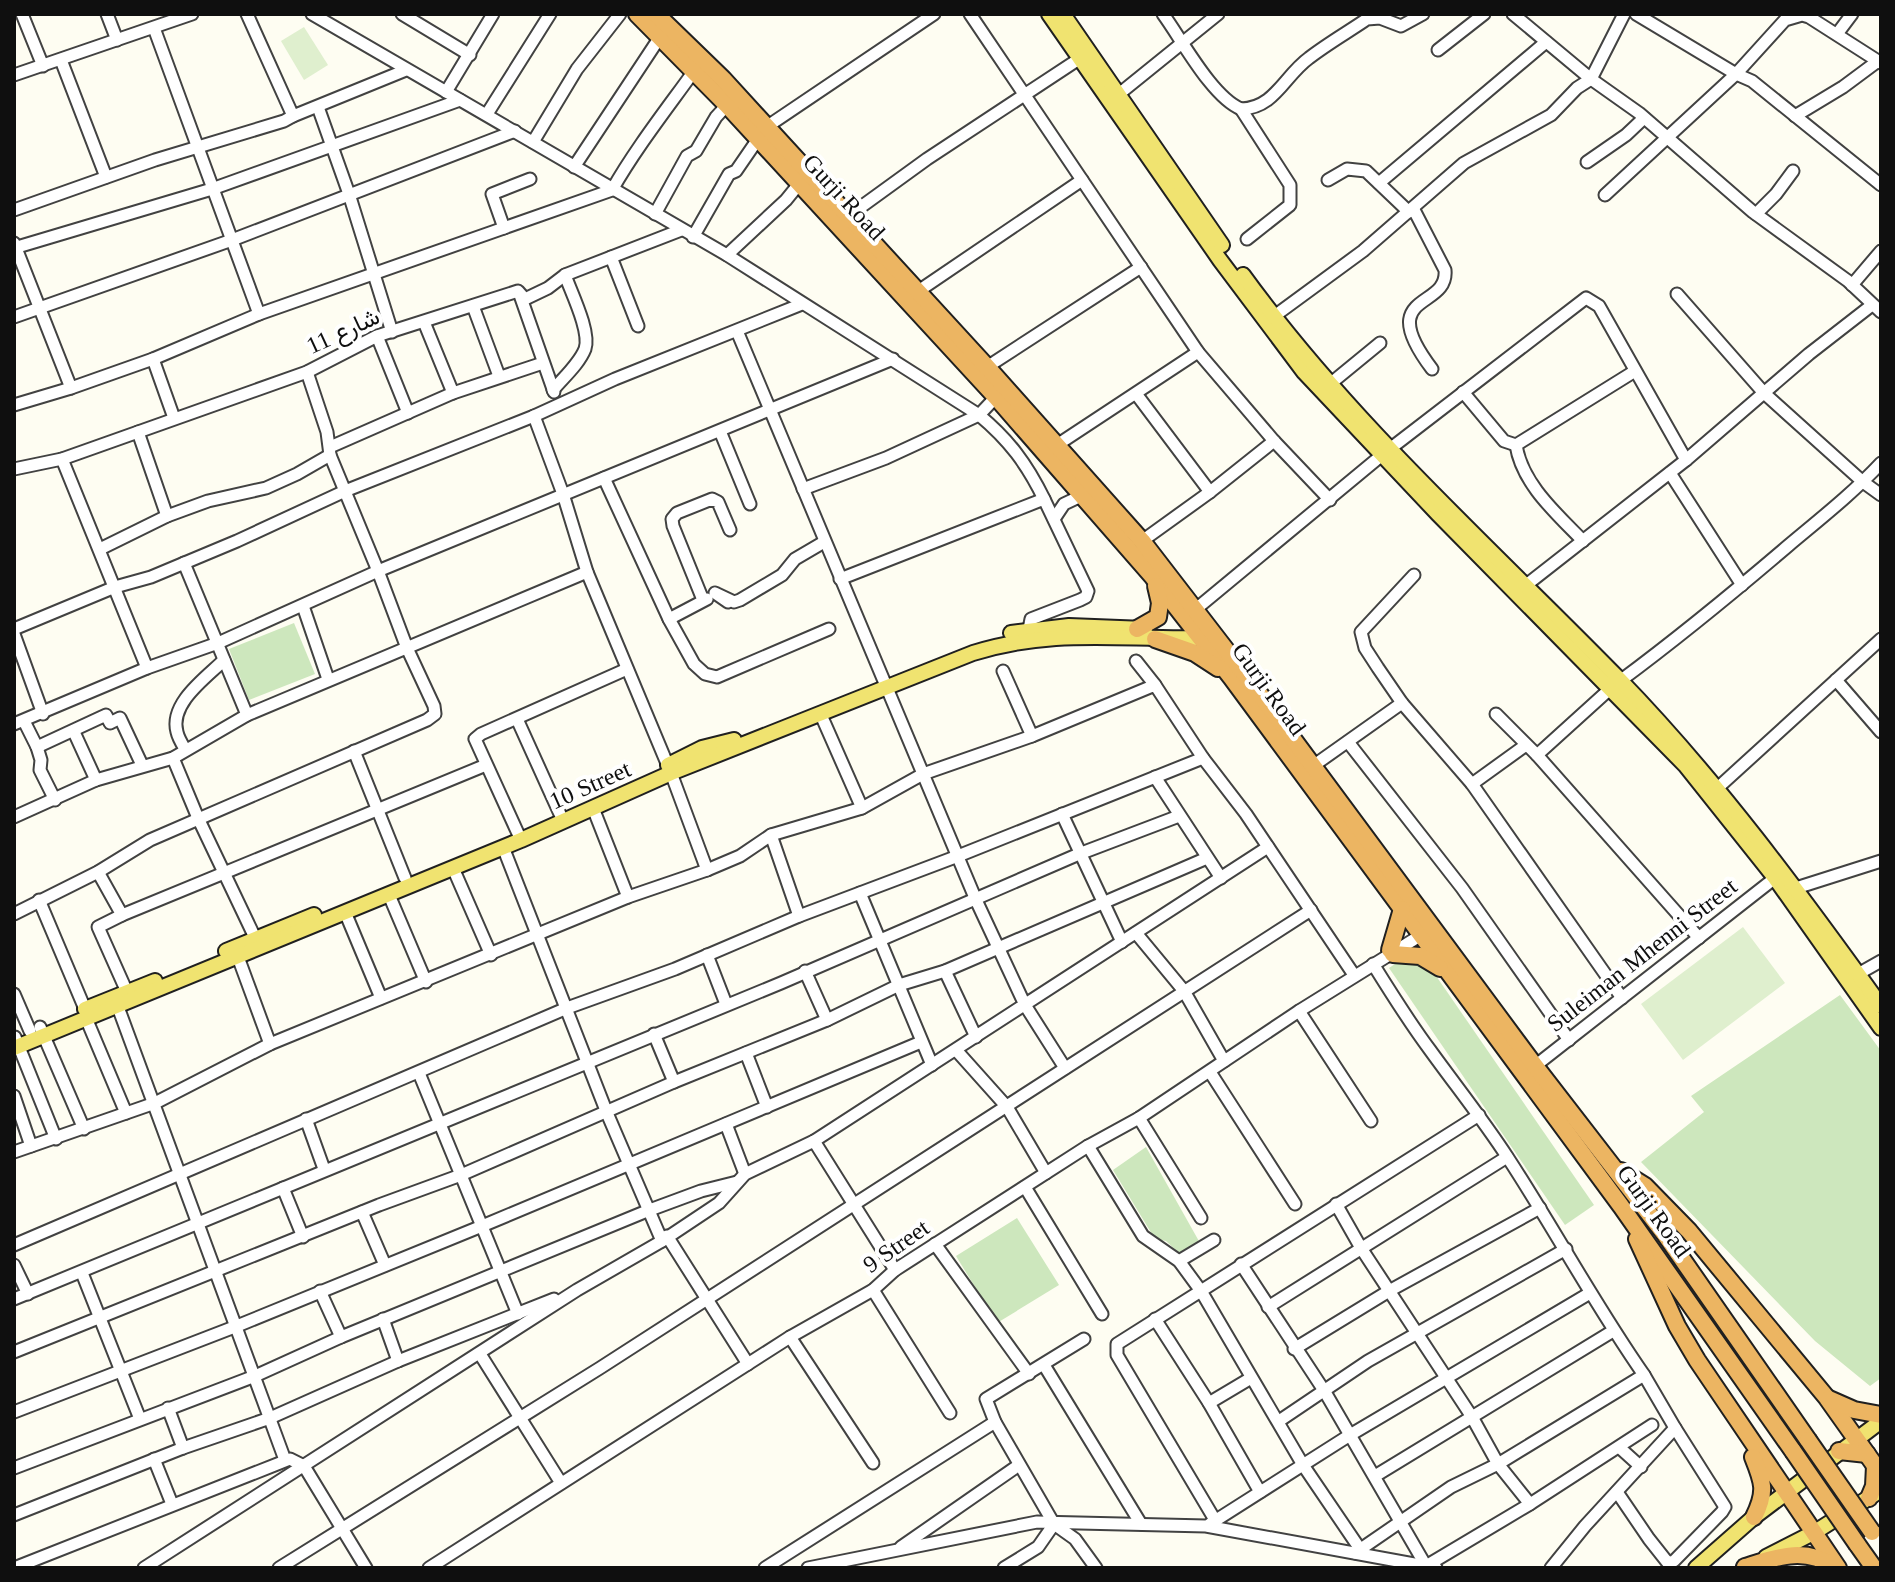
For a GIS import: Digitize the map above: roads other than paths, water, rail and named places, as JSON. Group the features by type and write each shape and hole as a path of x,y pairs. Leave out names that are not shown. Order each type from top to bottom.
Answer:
{"highway":[{"name":"Gurji Road","path":"637,14 727,105 847,217 892,275 1153,577 1402,909 1425,928 1457,982 1515,1065 1621,1206 1874,1568"},
{"name":"Gurji Road","path":"656,14 723,79 799,184 892,275 917,292 1142,541 1313,766 1425,928 1673,1246 1877,1538"},
{"path":"1137,629 1158,617 1160,603 1153,577"},
{"path":"1155,639 1195,653 1231,677"},
{"path":"1402,909 1389,953 1428,959 1457,982"},
{"path":"1612,1166 1645,1186 1689,1231 1827,1398 1875,1465 1875,1494"},
{"path":"1621,1206 1677,1326 1753,1444 1815,1526 1837,1568"},
{"path":"1827,1398 1854,1410 1881,1415"},
{"path":"1753,1444 1752,1452 1764,1484 1760,1506 1754,1517"},
{"path":"1839,1451 1875,1465"},
{"path":"1744,1568 1783,1555 1804,1553 1837,1568"}],"main road":[{"path":"1049,14 1119,94 1273,317 1386,452 1616,684"},
{"path":"1063,14 1085,55 1266,324 1304,372 1525,586 1714,791 1796,888 1881,1006"},
{"name":"10 Street","path":"86,1014 127,992 389,895 503,847 560,814 669,769 821,715 991,638 1029,629 1069,626 1198,634"},
{"name":"10 Street","path":"15,1042 86,1014 118,1007 238,957 258,944 405,878 593,808 669,769 702,748 743,738 973,653 1015,642 1069,636 1155,639 1198,634"},
{"path":"1714,791 1881,1028"},
{"path":"1696,1568 1754,1517 1793,1494 1839,1451 1881,1421"},
{"path":"1744,1568 1875,1494"}],"street":[{"path":"22,14 43,66"},
{"path":"107,14 117,40"},
{"path":"14,75 192,14"},
{"path":"247,14 293,116"},
{"path":"402,14 470,55"},
{"path":"446,92 493,14"},
{"path":"487,114 550,14"},
{"path":"533,142 577,69 620,14"},
{"path":"693,237 729,174 736,171 760,133 934,14"},
{"path":"970,14 1198,352 1274,441 1330,500"},
{"path":"1163,14 1197,67 1226,100 1241,109 1290,185 1290,205 1247,239"},
{"path":"1119,94 1218,14"},
{"path":"1241,109 1263,105 1298,66 1367,19 1380,18 1401,26 1423,14"},
{"path":"1438,50 1484,14"},
{"path":"1513,14 1669,138 1756,214 1852,285 1876,308 1764,393 1670,473 1525,586"},
{"path":"1273,317 1363,251 1464,163 1551,115 1577,88 1591,79 1624,14"},
{"path":"1636,14 1752,81 1881,185"},
{"path":"1837,34 1852,14"},
{"path":"1605,195 1736,74 1785,20 1802,15 1822,19 1837,34 1879,62 1795,116"},
{"path":"318,16 727,255 979,415 1011,444 1032,474 1088,591 1086,597 1080,600 1031,619 1029,629"},
{"path":"154,28 259,314"},
{"path":"574,167 660,37"},
{"path":"1379,183 1546,42"},
{"path":"847,217 927,159 1085,55"},
{"path":"61,60 106,177"},
{"path":"14,210 106,177 284,121 406,70"},
{"path":"14,405 153,359 259,314 612,190 637,147 651,133 694,71"},
{"path":"71,388 15,246 212,189 460,100"},
{"path":"655,214 687,156 696,151 716,117 727,105"},
{"path":"318,107 392,332"},
{"path":"1587,162 1626,135 1644,118"},
{"path":"14,317 232,240 515,131"},
{"path":"1328,180 1347,169 1366,171 1411,210 1445,270 1442,284 1417,306 1409,324 1414,343 1432,369"},
{"path":"1756,214 1793,171"},
{"path":"504,228 492,194 530,179"},
{"path":"917,292 1082,180"},
{"path":"727,255 799,184"},
{"name":"شارع 11","path":"14,469 62,459 307,372 377,336 518,291 525,299 548,288 565,275 681,230"},
{"path":"1852,285 1881,251"},
{"path":"611,257 638,326"},
{"path":"987,367 1141,267"},
{"path":"553,390 581,357 586,345 586,334 565,275"},
{"path":"518,291 557,403"},
{"path":"1677,294 1764,393 1881,495"},
{"path":"1196,609 1386,452 1586,298 1599,306 1686,460"},
{"path":"43,714 14,632 115,587 184,563 345,491 802,304"},
{"path":"473,306 499,376"},
{"path":"424,322 453,393"},
{"path":"737,331 976,900 1025,1005 1065,1068"},
{"path":"377,336 408,413"},
{"path":"1330,384 1380,343"},
{"path":"1057,445 1198,352"},
{"path":"153,359 174,418"},
{"path":"55,800 40,770 37,747 19,723 147,668 218,643 378,571 893,359"},
{"path":"100,549 167,516 208,501 266,488 297,474 330,451 408,413 453,393 543,363"},
{"path":"1516,445 1635,371"},
{"path":"14,914 98,872 150,840 435,714 330,451 307,372"},
{"path":"1463,392 1504,441 1516,445"},
{"path":"1137,395 1210,492"},
{"path":"803,489 886,458 979,415 996,397"},
{"path":"534,416 587,572 669,769 707,870"},
{"path":"720,431 750,504"},
{"path":"138,432 167,516"},
{"path":"1142,541 1274,441"},
{"path":"1516,445 1518,458 1542,498 1583,541"},
{"path":"62,459 147,668"},
{"path":"1537,755 1616,684 1742,585 1863,482 1881,463"},
{"path":"1670,473 1742,585"},
{"path":"604,478 669,619 694,664 711,677 829,629"},
{"path":"1054,519 1064,504 1083,495"},
{"path":"703,600 672,519 677,513 712,499 720,505 730,530"},
{"path":"840,579 1044,499"},
{"path":"669,619 703,600 711,598 728,602 715,593 734,602 740,600 782,575 795,559 824,542"},
{"path":"184,563 247,715"},
{"path":"14,817 96,780 173,758 247,715 587,572"},
{"path":"1414,575 1361,632 1365,648 1402,703 1472,784 1622,998"},
{"path":"303,606 328,679"},
{"path":"1714,791 1881,639"},
{"path":"185,749 177,732 176,719 182,705 197,685 224,660"},
{"path":"1136,661 1354,975"},
{"path":"519,836 475,739 627,669"},
{"path":"1003,671 1032,736"},
{"path":"1836,680 1881,732"},
{"path":"14,1152 155,1103 270,1044 628,897 707,870 740,856 771,835 862,808 923,774 1032,736 1155,685"},
{"path":"1313,766 1402,703"},
{"path":"1496,714 1537,755 1699,938"},
{"path":"37,747 106,715 110,723 120,718 142,765"},
{"path":"821,715 862,808"},
{"path":"517,719 560,814"},
{"path":"74,732 96,780"},
{"path":"1348,742 1462,888 1569,1040"},
{"path":"1472,784 1526,745"},
{"path":"354,751 405,878"},
{"path":"173,758 258,944"},
{"path":"14,1245 567,1008 1203,758"},
{"path":"127,992 98,927 486,765"},
{"path":"1155,777 1221,878"},
{"path":"593,808 628,897"},
{"path":"1062,814 1122,942"},
{"path":"14,1299 438,1122 587,1064 1079,854 1179,816"},
{"path":"771,835 799,916"},
{"path":"503,847 647,1211 748,1364"},
{"path":"14,1468 255,1376 383,1319 647,1211 741,1178 814,1141 1268,847"},
{"path":"14,1352 461,1175 674,1082 827,1020 899,985 945,971 1207,858"},
{"path":"1796,888 1881,861"},
{"path":"453,868 491,955"},
{"path":"98,872 122,915"},
{"name":"Suleiman Mhenni Street","path":"1535,1066 1775,878"},
{"path":"860,893 932,1065"},
{"path":"389,895 426,982"},
{"path":"39,900 126,1113"},
{"path":"279,1568 600,1368 1311,910"},
{"path":"345,912 381,998"},
{"name":"9 Street","path":"429,1568 790,1337 873,1290 895,1270 1088,1146 1139,1118 1425,928"},
{"path":"1136,933 1184,991 1224,1061"},
{"path":"707,955 726,1004"},
{"path":"238,957 270,1044"},
{"path":"1858,974 1881,961"},
{"path":"1373,964 1428,1048 1507,1157 1725,1507 1674,1561 1668,1563 1617,1492"},
{"path":"805,971 827,1020"},
{"path":"945,971 976,1037"},
{"path":"14,994 38,1031 84,1129"},
{"path":"118,1007 285,1460"},
{"path":"1299,1011 1371,1121"},
{"path":"654,1034 674,1082"},
{"path":"15,1042 56,1139"},
{"path":"14,1412 237,1326 921,1042"},
{"path":"956,1050 1007,1107 1046,1173"},
{"path":"746,1053 767,1107"},
{"path":"1210,1072 1295,1204"},
{"path":"419,1073 518,1314"},
{"path":"14,1096 31,1146"},
{"path":"1211,1523 1117,1355 1117,1344 1479,1115"},
{"path":"1139,1118 1201,1218"},
{"path":"306,1119 324,1169"},
{"path":"726,1124 741,1178"},
{"path":"814,1141 895,1270"},
{"path":"1088,1146 1143,1236 1179,1261 1201,1291 1303,1465 1358,1551"},
{"path":"1268,1307 1507,1157"},
{"path":"144,1568 577,1290 719,1203 741,1178"},
{"path":"1025,1187 1102,1314"},
{"path":"283,1188 303,1237"},
{"path":"1336,1204 1361,1248 1472,1417 1498,1464 1530,1504"},
{"path":"1294,1349 1389,1291 1540,1208"},
{"path":"362,1212 385,1265"},
{"path":"1179,1261 1214,1240"},
{"path":"935,1244 1029,1374"},
{"path":"1279,1421 1368,1361 1566,1249"},
{"path":"1241,1264 1325,1392 1431,1567"},
{"path":"14,1265 28,1294"},
{"path":"82,1273 140,1419"},
{"path":"14,1515 183,1448 270,1418 398,1361 577,1290"},
{"path":"873,1290 950,1413"},
{"path":"320,1291 341,1337"},
{"path":"1211,1523 1350,1435 1590,1293"},
{"path":"383,1319 398,1361"},
{"path":"1155,1319 1209,1403 1260,1492"},
{"path":"1375,1476 1613,1331"},
{"path":"790,1337 873,1463"},
{"path":"1084,1339 986,1399 995,1422 1054,1524 1075,1539 1096,1568"},
{"path":"480,1354 561,1483"},
{"path":"1044,1365 1141,1524"},
{"path":"1358,1551 1451,1487 1498,1464 1644,1375"},
{"path":"1209,1403 1251,1378"},
{"path":"168,1408 183,1448"},
{"path":"765,1568 995,1422"},
{"path":"808,1568 1037,1522 1211,1523 1431,1567 1652,1425"},
{"path":"1555,1566 1675,1428"},
{"path":"1620,1448 1641,1467"},
{"path":"154,1459 172,1504"},
{"path":"16,1565 285,1460 304,1466 366,1568"},
{"path":"898,1549 1019,1465"},
{"path":"1004,1568 1038,1547 1054,1524"},
{"path":"844,1568 862,1555"}]}
